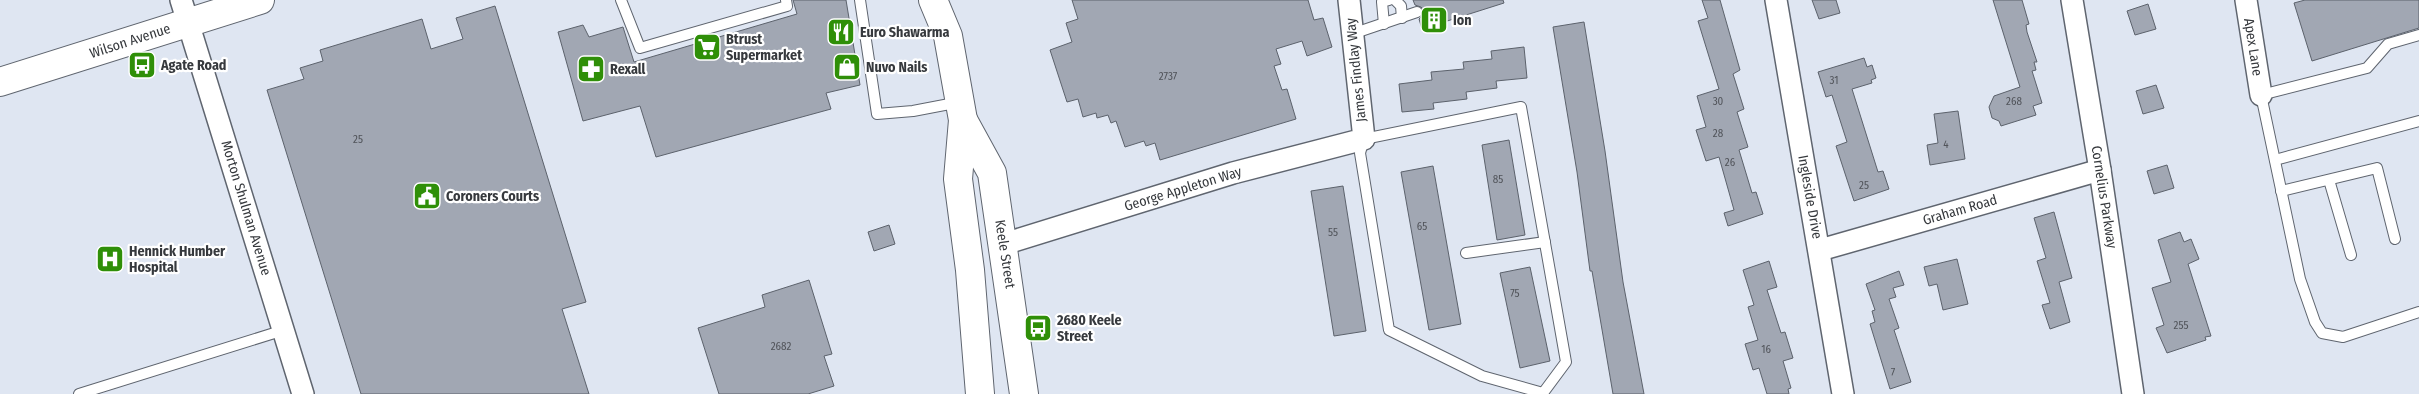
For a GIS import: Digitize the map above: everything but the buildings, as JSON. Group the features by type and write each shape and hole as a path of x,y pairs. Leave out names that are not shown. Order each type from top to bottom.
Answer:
{"main road":[{"name":"Wilson Avenue","path":"0,82 185,11 260,0"},
{"name":"Keele Street","path":"933,0 948,36 961,111 958,179 970,270 980,394"},
{"name":"Keele Street","path":"948,36 954,0"},
{"name":"Keele Street","path":"961,111 992,173 1004,244 1024,394"}],"street":[{"name":"James Findlay Way","path":"1349,0 1364,140"},
{"name":"Ingleside Drive","path":"1776,0 1844,394"},
{"name":"Cornelius Parkway","path":"2072,0 2100,170 2133,394"},
{"name":"Apex Lane","path":"2246,0 2260,95"},
{"name":"Morton Shulman Avenue","path":"185,11 303,394"},
{"name":"George Appleton Way","path":"1004,244 1233,173 1364,140"},
{"name":"Graham Road","path":"1820,250 2100,170"}],"lane":[{"path":"621,0 640,48 787,6 786,0"},
{"path":"860,0 877,114 961,111"},
{"path":"1384,24 1381,10 1382,2 1389,0"},
{"path":"1395,0 1400,6 1402,18"},
{"path":"1352,34 1417,12"},
{"path":"2419,35 2388,44 2367,68 2260,95 2300,279 2315,322 2322,333 2343,338 2419,312"},
{"path":"1521,107 1566,362 1543,393 1482,376 1389,330 1360,153 1364,140 1521,107"},
{"path":"2275,160 2419,120"},
{"path":"2281,191 2377,168 2395,240"},
{"path":"2329,180 2351,255"},
{"path":"1466,253 1545,242"},
{"path":"79,394 284,330"}],"place":[{"name":"Ion","path":"1434,20"},
{"name":"Euro Shawarma","path":"841,32"},
{"name":"Btrust Supermarket","path":"707,47"},
{"name":"Agate Road","path":"142,65"},
{"name":"Nuvo Nails","path":"847,67"},
{"name":"Rexall","path":"591,69"},
{"name":"Coroners Courts","path":"427,196"},
{"name":"Hennick Humber Hospital","path":"110,259"},
{"name":"2680 Keele Street","path":"1038,328"}]}
